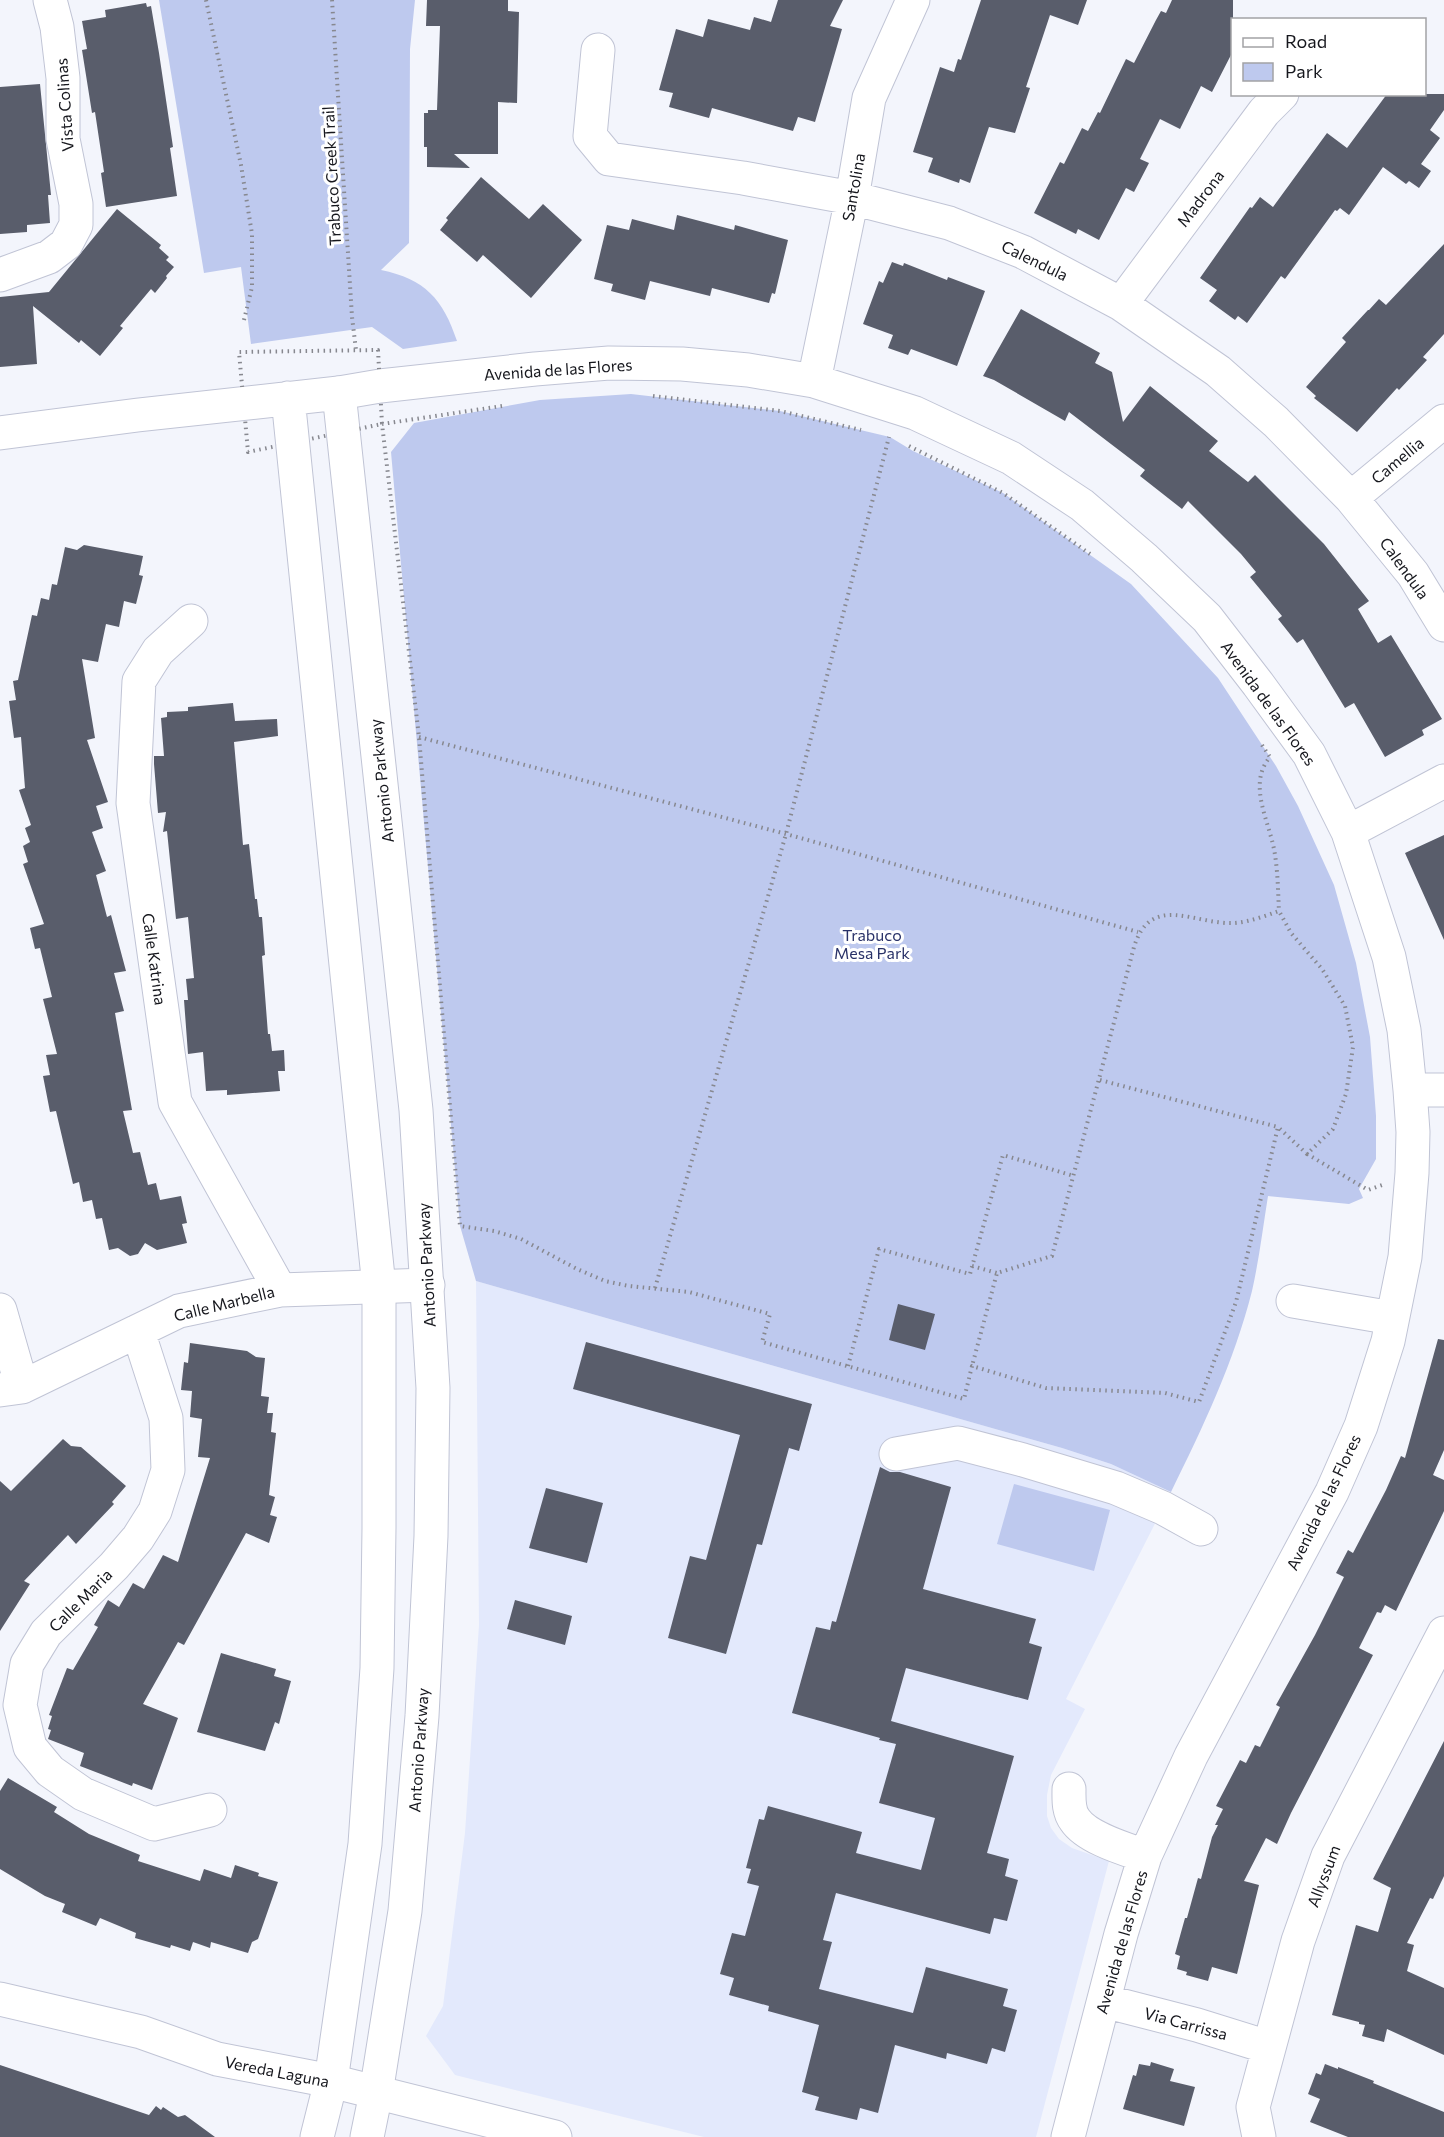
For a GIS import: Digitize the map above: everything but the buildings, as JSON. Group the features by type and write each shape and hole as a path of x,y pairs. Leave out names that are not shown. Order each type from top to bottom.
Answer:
{"street":[{"name":"Vista Colinas","path":"0,275 49,257 66,244 76,225 76,204 63,139 63,78 57,27 50,0"},
{"name":"Santolina","path":"814,381 852,198 869,98 913,0"},
{"name":"Calendula","path":"598,50 590,136 609,159 743,178 852,198 950,223 1023,252 1121,304 1218,371 1276,423 1351,498 1413,574 1444,625"},
{"name":"Madrona","path":"1121,304 1264,112 1280,96"},
{"name":"Avenida de las Flores","path":"0,433 523,370 609,363 682,364 737,369 814,381 915,413 1011,458 1091,513 1144,558 1207,618 1309,754 1348,831 1389,957 1404,1030 1410,1090 1412,1173 1405,1257 1388,1341 1361,1426 1332,1492 1191,1756 1145,1856 1121,1934 1068,2137"},
{"name":"Antonio Parkway","path":"339,393 416,1110 433,1388 431,1536 422,1716 405,1911 367,2137"},
{"path":"288,398 379,1287 380,1528 377,1668 365,1844 331,2082 317,2137"},
{"name":"Camellia","path":"1351,498 1444,421"},
{"name":"Calle Katrina","path":"191,621 158,651 139,681 135,815 175,1102 280,1290"},
{"path":"1348,831 1444,781"},
{"path":"1410,1090 1444,1090"},
{"name":"Calle Marbella","path":"11,1388 180,1311 280,1290 428,1285"},
{"path":"1293,1301 1392,1318"},
{"path":"0,1310 11,1388"},
{"name":"Calle Maria","path":"138,1331 166,1418 168,1470 155,1511 138,1538 114,1566 46,1633 27,1664 20,1705 30,1747 50,1771 83,1794 154,1824 210,1810"},
{"path":"896,1454 958,1443 1116,1488 1163,1508 1201,1529"},
{"name":"Allyssum","path":"1259,2137 1253,2107 1298,1941 1328,1856 1444,1633"},
{"path":"1069,1789 1069,1806 1075,1821 1101,1840 1145,1856"},
{"name":"Vereda Laguna","path":"0,1999 141,2032 217,2059 331,2082 555,2137"},
{"name":"Via Carrissa","path":"1104,2001 1197,2025 1268,2047"}],"path":[{"path":"206,0 241,165 252,234 252,287 243,324"},
{"name":"Trabuco Creek Trail","path":"332,0 356,350"},
{"path":"239,352 378,350"},
{"path":"642,395 780,411 868,432"},
{"path":"506,405 382,424 419,737 460,1226 494,1231 521,1239 605,1281 629,1286 689,1292 770,1314 762,1342 964,1399 997,1273"},
{"path":"655,1288 786,834 890,437 879,435"},
{"path":"900,442 1003,493 1095,558"},
{"path":"419,737 786,834 1138,932"},
{"path":"1257,737 1270,757 1260,774 1259,789 1275,855 1279,911 1291,933 1322,969 1345,1006 1353,1047 1346,1094 1332,1129 1307,1154"},
{"path":"972,1266 997,1273 1052,1256 1138,932 1149,921 1162,915 1181,915 1233,923 1279,911"},
{"path":"1100,1080 1278,1127 1307,1154 1368,1190 1412,1173"},
{"path":"972,1366 1046,1388 1165,1393 1199,1402 1236,1302 1278,1127"},
{"path":"848,1366 879,1249 970,1274 1003,1155 1074,1176"}],"shaded area":[{"path":"476,1281 1062,1448 1111,1464 1171,1492 1066,1699 1085,1709 1051,1775 1047,1795 1047,1816 1051,1828 1059,1839 1072,1848 1109,1861 1036,2137 704,2137 455,2075 426,2036 443,2006 465,1833 479,1625"}],"green space":[{"path":"159,0 415,0 410,49 409,243 381,270 409,279 430,293 445,313 457,341 403,349 372,327 251,344 241,267 204,273"},
{"name":"Trabuco Mesa Park","path":"631,394 780,411 890,437 913,451 1003,493 1131,584 1218,678 1276,766 1298,806 1334,885 1356,963 1370,1037 1376,1116 1376,1159 1359,1189 1363,1198 1349,1204 1268,1196 1259,1255 1245,1317 1206,1419 1171,1492 1111,1464 1062,1448 476,1281 460,1226 391,452 414,423 540,400"},
{"path":"1014,1484 1110,1510 1094,1571 997,1544"}]}
